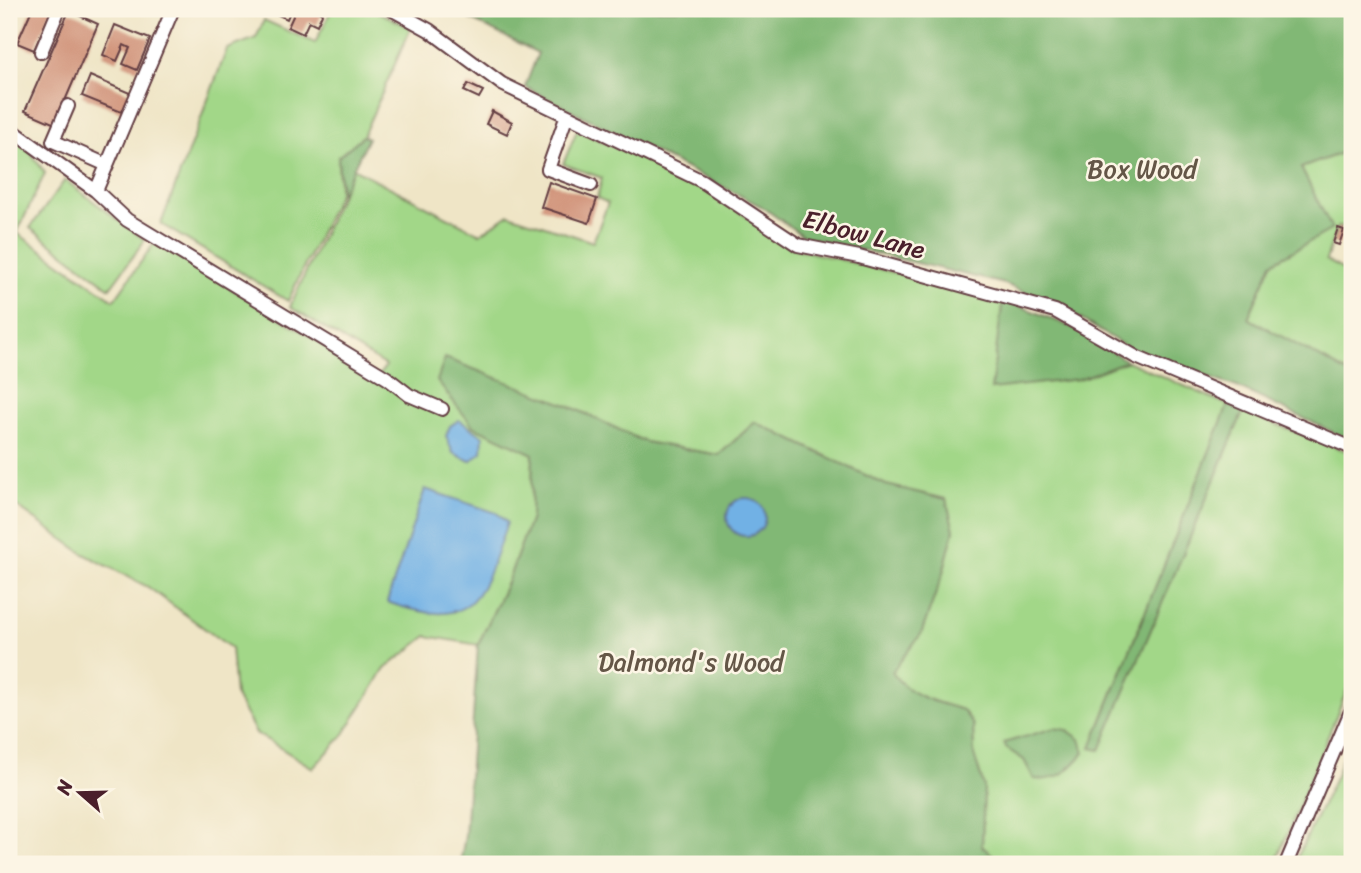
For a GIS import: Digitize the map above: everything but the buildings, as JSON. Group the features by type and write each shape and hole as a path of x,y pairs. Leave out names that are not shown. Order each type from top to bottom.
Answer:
{"street":[{"path":"41,52 59,9"},
{"path":"96,191 173,9"},
{"name":"Elbow Lane","path":"391,9 429,30 502,84 566,118 702,181 799,245 911,270 1055,311 1136,358 1352,448"},
{"path":"68,106 53,141 107,165"},
{"path":"566,118 548,169 591,185"},
{"path":"9,128 96,191 127,220 387,377 409,395 442,409"},
{"path":"1286,864 1352,709"}],"green space":[{"path":"332,9 373,9 411,28 363,136 338,157 339,193 288,301 161,224 227,49 256,38 264,20 315,43"},
{"name":"Box Wood","path":"450,9 1352,9 1352,149 1301,168 1332,229 1272,263 1248,318 1352,375 1352,441 1237,387 1138,354 1066,310 1005,284 803,236 761,206 525,87 538,53"},
{"path":"577,130 700,185 793,248 1003,299 992,388 1079,379 1127,361 1228,405 1091,747 1100,749 1243,412 1352,453 1352,678 1275,864 1003,864 982,846 984,787 974,755 973,725 963,710 914,692 905,687 891,672 921,634 943,573 954,530 946,499 886,485 755,422 719,455 645,442 567,405 473,426 533,453 531,518 507,583 478,645 427,636 385,669 342,737 313,768 256,733 235,695 231,648 148,587 84,554 9,501 9,146 14,139 29,150 45,173 17,233 114,300 155,242 377,377 386,366 290,307 353,168 480,234 509,214 593,242 608,203 597,198 602,178 563,164"},
{"path":"363,136 368,138 341,194 338,157"},
{"path":"1352,149 1352,225 1337,227 1326,260 1352,275 1352,375 1248,319 1272,263 1331,229 1301,168"},
{"path":"65,180 145,240 110,288 30,228"},
{"path":"1003,299 1074,328 1127,361 1079,379 991,389"},
{"name":"Dalmond's Wood","path":"445,358 567,405 645,442 719,455 755,422 886,485 946,499 954,530 943,573 921,634 892,672 914,693 963,710 973,725 974,755 984,787 982,846 1003,864 460,864 465,836 478,645 507,583 531,518 533,454 473,426 437,381"},
{"path":"1228,405 1243,412 1100,750 1091,748"},
{"path":"1054,728 1067,730 1080,739 1084,753 1062,774 1050,779 1034,779 1024,760 1006,748 1004,743"},
{"path":"1352,730 1352,864 1294,864 1336,776"}],"water":[{"path":"459,420 483,436 482,452 470,461 453,453 446,436 450,426"},
{"path":"425,489 497,513 507,523 481,589 471,602 458,610 440,613 417,611 387,602"},
{"path":"746,498 759,504 765,517 759,530 746,536 733,530 727,517 733,504"}]}
